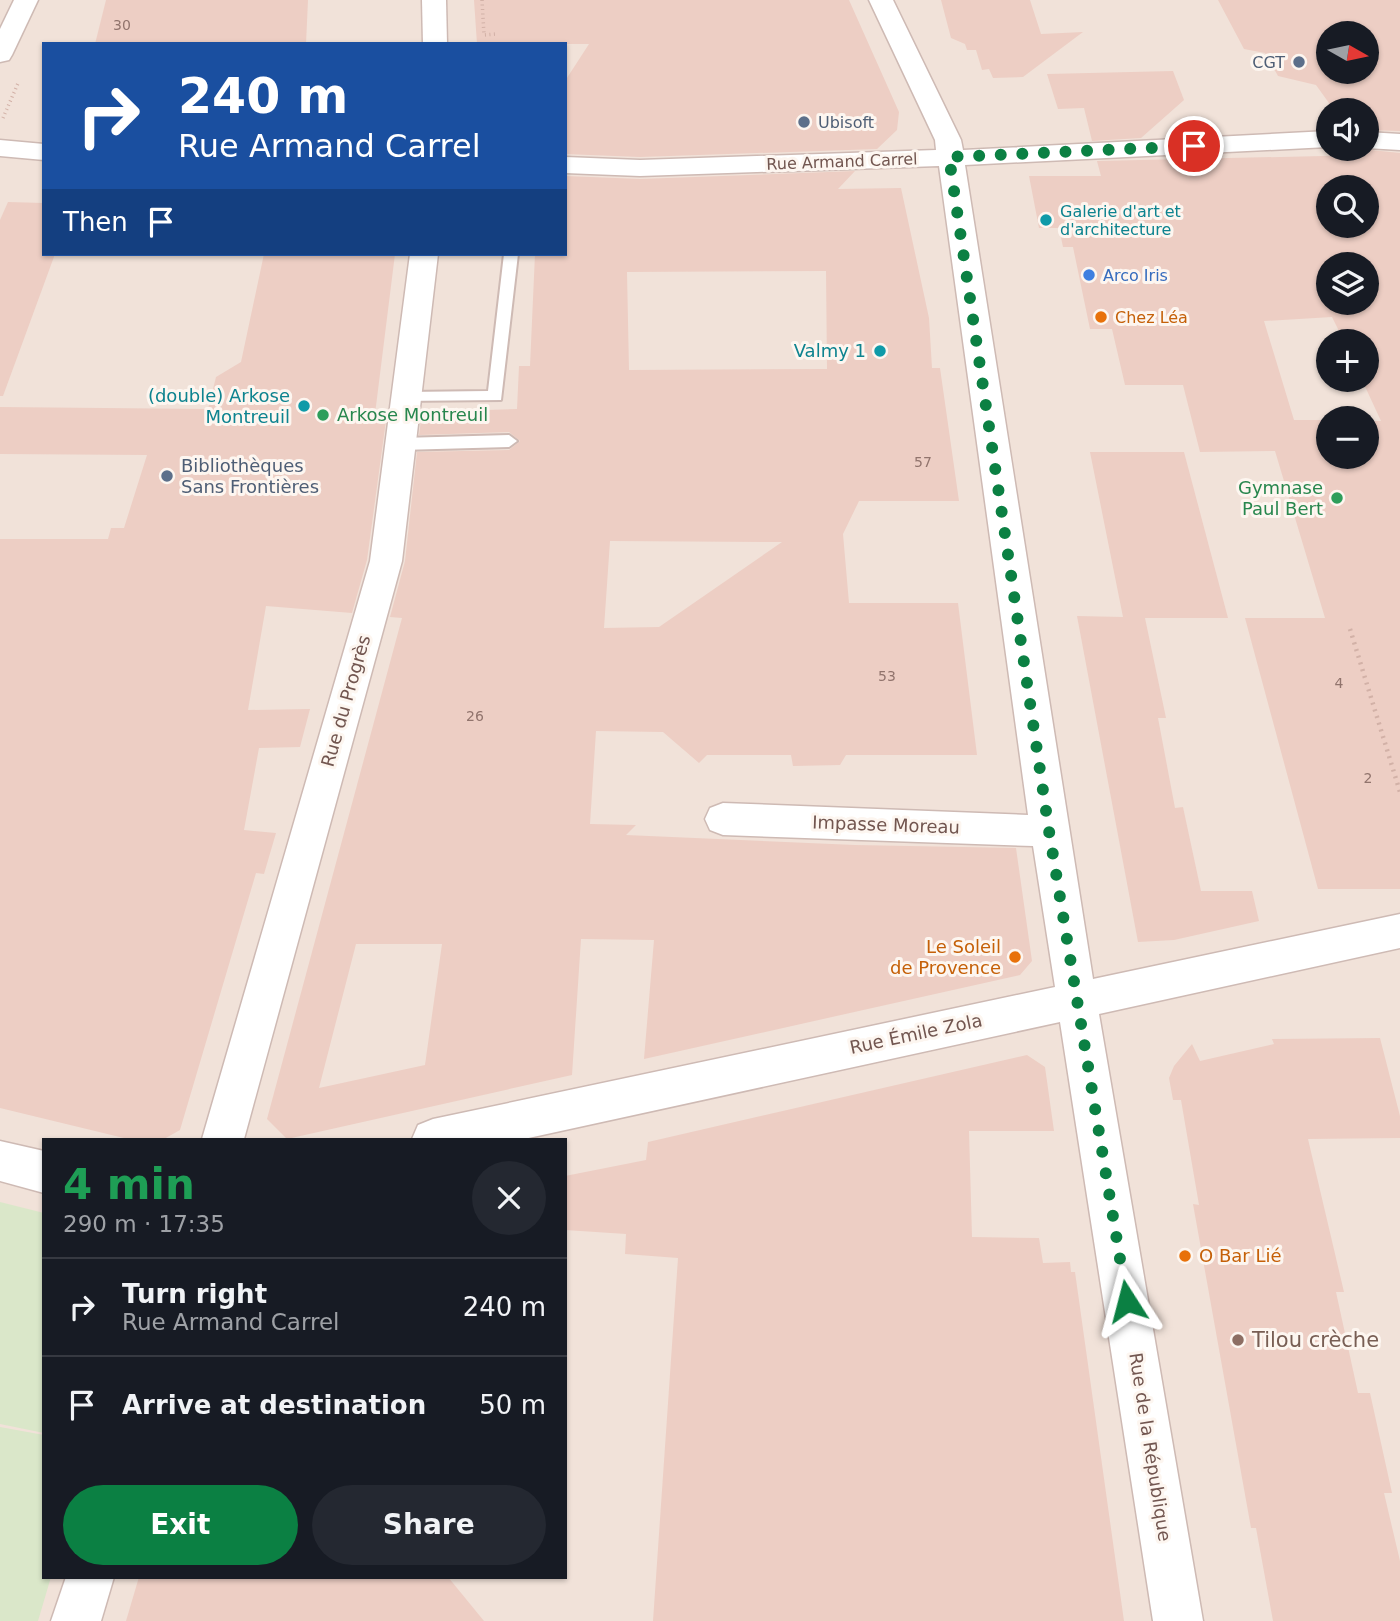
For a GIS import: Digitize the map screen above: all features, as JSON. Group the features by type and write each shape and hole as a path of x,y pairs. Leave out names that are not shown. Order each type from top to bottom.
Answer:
{"street":[{"path":"0,55 26,0"},
{"path":"434,0 435,42"},
{"name":"Rue de la République","path":"881,0 948,140 1049,831 1079,998 1178,1621"},
{"name":"Rue Armand Carrel","path":"567,165 640,168 1316,140"},
{"path":"1379,141 1400,142"},
{"path":"0,148 42,152"},
{"name":"Rue du Progrès","path":"223,1138 386,561 424,256"},
{"name":"Impasse Moreau","path":"723,820 1049,831"},
{"name":"Rue Émile Zola","path":"438,1138 1400,931"},
{"path":"0,1161 42,1172"},
{"path":"76,1621 89,1579"}],"lane":[{"path":"406,397 495,396 511,256"},
{"path":"401,443 509,441"}],"path":[{"path":"482,0 484,35 496,34"},
{"path":"1350,629 1400,792"}],"shaded area":[{"path":"0,0 1400,0 1400,1621 0,1621"}],"green space":[{"path":"0,1202 42,1212 42,1433 0,1424"},
{"path":"0,1427 42,1435 42,1579 50,1579 38,1621 0,1621"}],"building":[{"path":"106,0 308,0 306,42 96,42"},
{"path":"474,0 849,0 899,112 897,130 877,149 640,157 567,154 567,78 589,44 477,42"},
{"path":"941,0 1030,0 1041,34 1083,32 1023,77 993,78 989,69 982,70 976,50 967,50 965,44 951,38"},
{"name":"CGT","path":"1218,0 1400,0 1400,131 1379,130 1379,98 1325,98 1316,85 1278,76 1265,53 1244,49"},
{"path":"1173,71 1184,100 1141,138 1092,141 1084,108 1058,109 1047,74"},
{"path":"1379,151 1400,153 1400,889 1318,889 1245,618 1325,618 1275,451 1200,452 1183,385 1125,385 1112,329 1090,329 1073,247 1063,247 1059,228 1039,228 1029,176 1101,176 1097,161 1316,156 1316,161 1379,161","holes":["1332,317 1338,329 1379,329 1379,392 1368,392 1374,406 1379,406 1379,469 1316,469 1316,420 1294,420 1264,321"]},
{"path":"855,171 838,189 901,188 929,318 932,368 940,368 959,501 859,501 843,534 849,603 958,603 977,755 846,755 840,765 793,766 791,755 707,755 699,763 663,732 596,731 590,824 636,825 626,835 855,845 1016,848 1032,961 1020,975 644,1059 654,940 581,939 572,1075 286,1138 267,1119 402,618 390,617 405,561 417,452 509,450 520,441 509,432 419,435 422,412 517,409 519,366 530,366 535,256 567,256 567,176 640,179","holes":["826,271 827,369 629,370 627,272","610,541 782,542 659,627 604,628","356,944 442,944 425,1065 319,1088"]},
{"path":"8,202 42,203 42,256 54,256 3,396 0,396 0,220"},
{"path":"264,256 395,256 375,414 387,413 367,560 352,613 266,606 248,710 310,709 300,747 259,748 244,830 276,833 264,874 256,873 180,1130 166,1138 124,1138 0,1108 0,539 108,539 111,528 124,528 147,455 0,454 0,407 208,409 216,377 241,362"},
{"path":"1090,452 1184,452 1228,618 1145,618 1166,718 1158,718 1175,808 1183,807 1201,891 1252,891 1259,921 1174,940 1138,942 1077,616 1123,617"},
{"path":"1380,1038 1400,1116 1400,1138 1308,1139 1344,1292 1336,1292 1358,1393 1370,1393 1392,1493 1384,1493 1400,1561 1400,1621 1273,1621 1256,1528 1251,1528 1193,1204 1199,1205 1181,1100 1173,1100 1169,1078 1174,1066 1192,1044 1200,1061 1274,1044 1272,1039"},
{"path":"1027,1055 1045,1067 1054,1131 969,1131 972,1237 1039,1238 1043,1263 1070,1262 1071,1272 1075,1272 1124,1621 653,1621 678,1258 625,1254 626,1234 567,1230 567,1176 646,1160 648,1142"},
{"path":"138,1579 450,1579 484,1621 126,1621"}],"place":[{"name":"CGT","path":"1299,62"},
{"name":"Ubisoft","path":"804,122"},
{"name":"Galerie d'art et d'architecture","path":"1046,220"},
{"name":"Arco Iris","path":"1089,275"},
{"name":"Chez Léa","path":"1101,317"},
{"name":"Valmy 1","path":"880,351"},
{"name":"(double) Arkose Montreuil","path":"304,406"},
{"name":"Arkose Montreuil","path":"323,415"},
{"name":"Bibliothèques Sans Frontières","path":"167,476"},
{"name":"Gymnase Paul Bert","path":"1337,498"},
{"name":"Le Soleil de Provence","path":"1015,957"},
{"name":"O Bar Lié","path":"1185,1256"},
{"name":"Tilou crèche","path":"1238,1340"}],"route":[{"path":"1127,1301 1079,998 1049,831 949,157 1194,146"}]}
